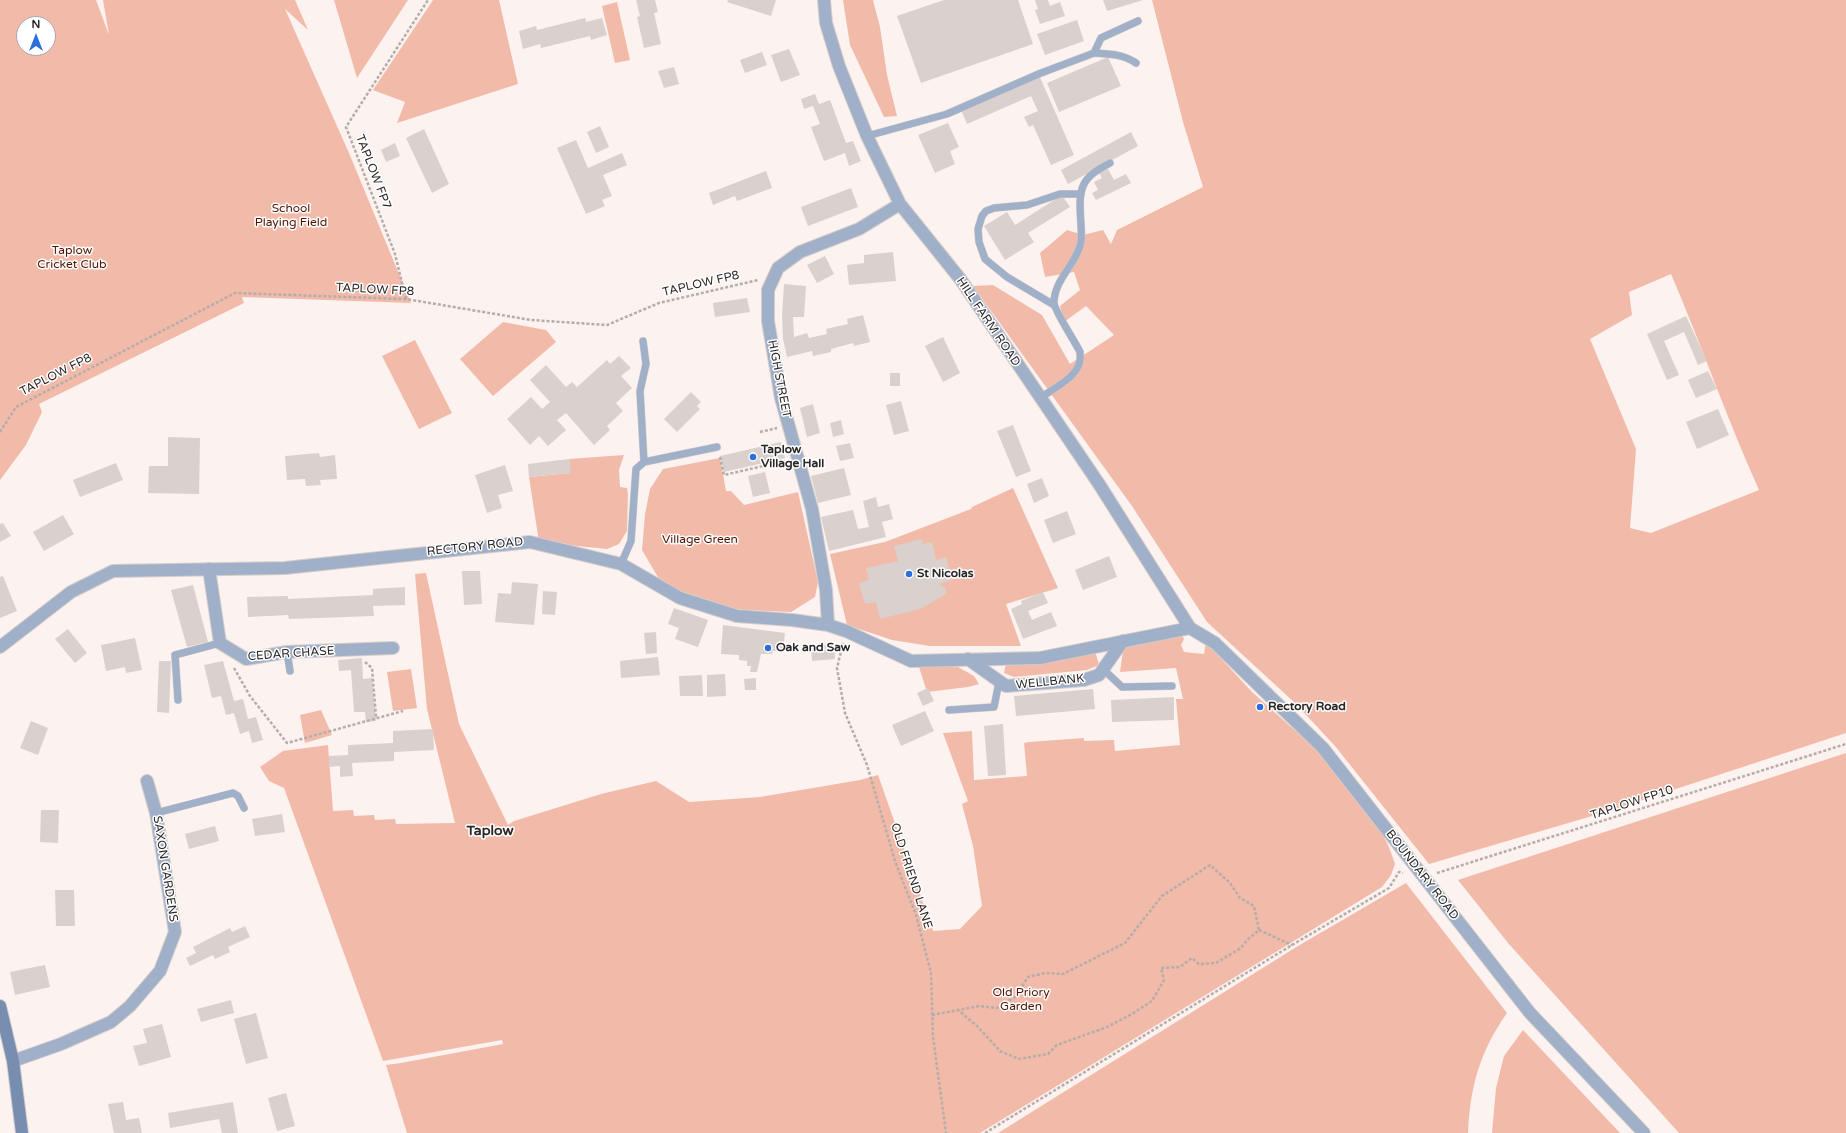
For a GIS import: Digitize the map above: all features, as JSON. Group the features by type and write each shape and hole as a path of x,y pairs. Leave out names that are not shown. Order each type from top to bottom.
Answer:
{"street":[{"name":"HILL FARM ROAD","path":"824,0 826,22 839,66 867,136 900,204 961,280 1099,484 1190,628"},
{"name":"HIGH STREET","path":"828,625 826,590 812,509 781,398 768,321 768,290 778,268 800,252 858,229 900,204"},
{"name":"RECTORY ROAD","path":"0,647 71,592 113,571 285,568 530,542 621,564 680,598 736,616 792,620 828,625 846,631 911,661 1040,658 1190,628"},
{"path":"209,569 220,643"},
{"name":"BOUNDARY ROAD","path":"1190,628 1215,643 1323,748 1423,878 1530,1013 1644,1133"},
{"name":"WELLBANK","path":"968,659 1006,686 1084,680 1099,675 1123,641"},
{"name":"CEDAR CHASE","path":"220,643 246,659 287,652 393,648"},
{"name":"SAXON GARDENS","path":"13,1061 61,1044 112,1022 130,1006 160,971 175,932 156,813 147,781"},
{"path":"0,1006 13,1061 22,1133"}],"lane":[{"path":"1094,53 1101,38 1138,21"},
{"path":"867,136 947,114 1041,73 1094,53 1119,55 1129,58 1136,63"},
{"path":"1054,305 1056,290 1065,271 1077,254 1080,242 1081,194 1084,183 1089,177 1110,163"},
{"path":"1040,398 1074,374 1082,360 1080,352 1054,305 1007,277 985,259 979,242 978,229 982,216 986,211 994,208 1027,205 1060,194 1081,194"},
{"path":"643,341 646,354 646,364 640,390 644,462"},
{"path":"621,564 631,540 636,469 644,462 717,447"},
{"path":"178,700 175,655 220,643"},
{"path":"287,652 290,671"},
{"path":"1103,669 1122,687 1172,686"},
{"path":"949,710 994,708 1000,682"},
{"path":"156,813 234,793 238,796 244,808"}],"path":[{"name":"TAPLOW FP7","path":"406,299 394,254 346,127 428,0"},
{"name":"TAPLOW FP8","path":"0,432 16,407 235,293 406,299 531,320 607,325 659,303 759,280"},
{"path":"760,432 777,428"},
{"path":"717,447 724,475 787,460"},
{"name":"OLD FRIEND LANE","path":"846,631 837,668 845,713 867,765 895,861 916,915 931,973 933,1037 946,1133"},
{"path":"354,650 372,668 376,717"},
{"path":"231,663 250,696 287,743 376,717 403,711"},
{"name":"TAPLOW FP10","path":"1423,878 1535,844 1846,744"},
{"path":"932,1015 979,1006 997,1008 1015,997 1028,976 1045,973 1062,974 1125,943 1162,896 1210,865 1230,883 1240,898 1254,906 1259,930"},
{"path":"984,1133 1292,945 1389,888 1399,872 1423,878"},
{"path":"1259,930 1292,945"},
{"path":"958,1010 977,1026 1000,1051 1019,1059 1048,1054 1057,1045 1082,1034 1107,1027 1152,1001 1164,980 1161,968 1180,967 1192,958 1199,964 1216,963 1241,948 1247,940 1259,930"}],"green space":[{"path":"0,0 96,0 109,35 103,0 295,0 308,30 285,9 349,153 411,303 242,297 244,303 39,404 42,412 26,445 0,480"},
{"path":"334,0 408,0 357,78"},
{"path":"433,0 499,0 518,84 397,123 405,102 373,90"},
{"path":"843,0 873,0 880,27 887,75 897,116 884,117 850,45"},
{"path":"1152,0 1846,0 1846,733 1609,811 1429,864 1335,746 1295,703 1207,622 1132,506 973,286 993,285 1042,315 1070,364 1114,335 1086,306 1064,322 1060,306 1080,290 1074,272 1045,277 1040,253 1067,230 1083,235 1103,230 1111,244 1117,230 1203,187 1183,122","holes":["1671,274 1759,490 1651,533 1630,528 1636,449 1590,339 1632,315 1629,292"]},
{"path":"617,2 630,60 615,63 602,6"},
{"path":"503,322 546,330 556,342 493,396 460,359"},
{"path":"415,340 452,413 419,429 382,356"},
{"name":"Village Green","path":"624,455 619,470 620,487 627,488 628,494 627,531 619,544 607,549 539,542 529,477 570,473 569,459"},
{"name":"Village Green","path":"720,458 726,491 731,491 744,505 798,492 818,582 815,597 791,612 743,610 702,602 662,584 642,550 645,514 650,489 663,469"},
{"path":"1013,488 1058,588 1006,604 1021,646 930,646 892,640 847,625 830,554 885,542 971,509 972,507"},
{"name":"Old Priory Garden","path":"426,573 459,724 508,825 514,821 601,794 656,781 689,802 760,797 860,780 878,775 933,931 960,929 982,906 973,846 962,804 968,801 943,733 972,731 974,780 1027,776 1024,743 1029,742 1084,738 1084,741 1114,740 1115,751 1180,745 1176,699 1183,699 1176,668 1120,672 1123,651 1144,633 1181,633 1184,639 1181,645 1184,652 1204,654 1206,642 1252,692 1338,769 1366,802 1389,847 1395,864 1391,875 1382,887 980,1133 407,1133 386,1065 503,1044 502,1040 383,1061 284,788 269,781 260,767 283,751 328,745 333,811 353,810 354,816 374,815 375,820 395,819 396,824 455,823 427,709 415,574"},
{"path":"1095,651 1099,665 1087,670 1014,677 1004,673 1006,663 1065,659"},
{"path":"951,663 974,676 979,684 968,687 927,692 919,667"},
{"path":"411,669 417,708 393,711 387,672"},
{"path":"321,710 332,735 305,743 300,715"},
{"path":"1846,753 1846,1133 1679,1133 1508,943 1458,880"},
{"path":"1406,883 1507,1013 1490,1041 1478,1070 1471,1100 1468,1133 998,1133 1298,946"},
{"path":"1523,1030 1620,1133 1492,1133 1496,1088 1504,1056"}],"building":[{"path":"636,0 655,0 658,12 654,13 661,44 644,48 637,17 640,16"},
{"path":"728,0 776,0 771,16 727,2"},
{"path":"944,0 1018,0 1033,44 921,83 897,16"},
{"path":"1035,0 1048,0 1050,6 1060,2 1065,16 1040,24 1035,10 1038,9"},
{"path":"1103,0 1143,0 1107,11"},
{"path":"585,18 586,22 602,18 607,35 591,40 590,36 541,48 540,44 523,49 519,31 536,26 537,30"},
{"path":"1077,20 1084,41 1045,55 1037,34"},
{"path":"789,49 800,75 781,82 771,55"},
{"path":"762,52 767,65 745,73 740,60"},
{"path":"1108,57 1121,86 1059,112 1047,83"},
{"path":"674,67 679,84 664,88 658,71"},
{"path":"1039,75 1074,155 1051,165 1033,125 1029,127 1024,117 1038,111 1031,96 967,124 961,110"},
{"path":"815,94 819,104 830,100 846,143 853,141 861,161 849,166 845,153 824,161 811,127 820,124 813,106 804,109 801,99"},
{"path":"948,123 959,147 950,151 955,164 935,173 918,135"},
{"path":"600,126 609,147 596,153 587,132"},
{"path":"424,129 449,184 432,193 406,138"},
{"path":"1131,132 1138,146 1068,184 1061,170"},
{"path":"576,140 588,168 622,153 627,165 603,175 612,196 602,200 605,206 586,214 557,148"},
{"path":"395,143 400,156 386,162 381,150"},
{"path":"1108,169 1114,180 1126,174 1131,183 1096,200 1092,193 1098,190 1094,182 1102,178 1099,173"},
{"path":"766,171 772,188 737,201 735,196 713,205 709,193"},
{"path":"851,188 858,207 808,226 801,207"},
{"path":"1062,195 1070,207 1028,233 1034,242 1005,260 984,226 1007,212 1015,225"},
{"path":"893,252 896,281 849,285 847,265 864,263 864,255"},
{"path":"825,256 834,274 817,283 807,265"},
{"path":"784,284 806,286 804,317 793,317 794,337 807,333 809,338 827,334 826,329 848,324 847,319 863,315 870,342 854,346 853,343 831,349 831,352 813,356 812,351 787,357 783,339 782,316"},
{"path":"747,298 750,312 715,317 713,303"},
{"path":"1686,316 1707,361 1698,365 1684,332 1664,341 1679,375 1667,380 1647,334"},
{"path":"943,337 960,373 943,382 925,346"},
{"path":"619,356 631,368 621,376 632,388 616,403 623,411 607,426 610,430 594,445 566,413 557,420 566,430 548,446 539,436 530,445 507,419 531,397 542,409 550,402 530,380 546,365 566,387 572,382 577,387 607,360 610,364"},
{"path":"1708,371 1717,389 1696,398 1688,380"},
{"path":"890,373 900,373 900,386 890,386"},
{"path":"691,392 701,402 697,406 700,409 677,432 664,419"},
{"path":"901,401 909,431 894,435 886,405"},
{"path":"813,404 820,433 807,437 800,408"},
{"path":"1718,409 1729,435 1697,449 1686,422"},
{"path":"841,420 844,434 833,437 830,423"},
{"path":"1013,425 1031,471 1016,477 997,431"},
{"path":"168,437 200,438 199,494 148,493 149,466 168,466"},
{"name":"Taplow Village Hall","path":"781,442 785,458 724,472 720,456"},
{"path":"850,443 854,458 840,461 836,446"},
{"path":"319,453 320,457 335,455 337,479 320,480 321,485 306,486 305,479 287,480 285,456"},
{"path":"569,459 571,473 529,477 528,464"},
{"path":"116,463 123,480 80,497 73,480"},
{"path":"505,465 513,491 498,495 502,508 487,513 475,475"},
{"path":"844,468 851,495 818,503 811,476"},
{"path":"765,472 770,493 753,497 748,476"},
{"path":"1042,478 1049,496 1034,503 1027,484"},
{"path":"876,497 878,507 889,504 893,519 882,522 886,537 829,551 821,517 853,510 858,529 869,527 863,501"},
{"path":"1067,511 1076,534 1053,543 1044,520"},
{"path":"63,515 74,534 44,551 33,532"},
{"path":"3,523 11,536 0,542 0,524"},
{"name":"St Nicolas","path":"922,539 923,544 932,542 936,560 946,557 952,580 939,584 946,589 946,594 920,609 880,619 876,602 865,604 859,583 869,580 866,568 898,561 894,546"},
{"path":"1109,556 1117,577 1083,590 1075,570"},
{"path":"462,571 480,571 482,604 464,605"},
{"path":"3,576 17,611 0,618 0,577"},
{"path":"512,582 538,584 534,625 495,622 498,593 511,594"},
{"path":"193,585 208,642 187,647 171,590"},
{"path":"405,587 405,605 373,606 374,616 289,619 288,615 248,617 247,597 288,596 288,599 373,595 373,589"},
{"path":"543,591 557,592 555,615 542,614"},
{"path":"1043,592 1048,603 1028,611 1032,620 1051,612 1057,626 1023,639 1011,609 1022,604 1021,601"},
{"path":"674,608 708,620 698,647 675,639 679,628 668,624"},
{"path":"723,625 785,633 783,651 773,651 772,654 761,654 757,672 750,672 751,666 747,666 747,661 739,660 739,655 721,654"},
{"path":"68,629 87,653 75,663 55,639"},
{"path":"656,632 657,653 646,654 644,633"},
{"path":"135,638 142,670 126,673 125,667 106,671 101,645"},
{"path":"834,644 835,659 812,661 811,645"},
{"path":"658,657 660,675 621,678 620,661"},
{"path":"362,658 363,679 372,678 376,721 366,722 365,712 354,712 351,670 339,671 338,660"},
{"path":"159,661 171,661 169,713 157,712"},
{"path":"223,661 234,701 243,699 248,719 256,717 263,740 252,743 249,731 240,734 234,713 226,715 221,696 212,698 204,665"},
{"path":"725,674 726,696 707,697 707,675"},
{"path":"702,675 703,696 680,696 679,676"},
{"path":"756,678 756,690 745,690 744,679"},
{"path":"928,688 934,701 923,706 917,693"},
{"path":"1093,689 1095,709 1016,716 1014,696"},
{"path":"1174,697 1174,720 1112,722 1111,700"},
{"path":"925,711 934,731 901,746 892,725"},
{"path":"31,721 48,728 38,755 20,748"},
{"path":"1003,724 1006,775 988,776 984,726"},
{"path":"433,729 434,750 394,752 394,761 352,763 353,776 340,777 340,766 329,767 329,756 348,755 348,745 393,743 393,731"},
{"path":"41,810 59,810 58,843 40,842"},
{"path":"282,814 285,832 255,836 252,819"},
{"path":"215,826 219,841 189,849 185,834"},
{"path":"55,890 74,890 75,926 56,926"},
{"path":"245,926 250,937 228,947 230,952 215,959 213,955 190,966 186,958 196,953 193,947 230,928 232,932"},
{"path":"45,965 50,987 15,995 10,972"},
{"path":"231,1000 234,1013 201,1022 197,1009"},
{"path":"256,1013 268,1058 246,1064 234,1019"},
{"path":"162,1024 171,1057 139,1066 133,1046 147,1043 143,1029"},
{"path":"286,1093 295,1126 277,1131 268,1098"},
{"path":"123,1102 126,1120 139,1118 142,1133 114,1133 108,1104"},
{"path":"233,1102 238,1133 222,1133 219,1119 170,1128 168,1113"}],"place":[{"name":"Taplow Village Hall","path":"753,457"},
{"name":"St Nicolas","path":"909,574"},
{"name":"Oak and Saw","path":"768,648"},
{"name":"Rectory Road","path":"1260,707"}],"district":[{"name":"Taplow","path":"490,831"}],"park label":[{"name":"School Playing Field","path":"291,216"},
{"name":"Taplow Cricket Club","path":"72,258"}]}
